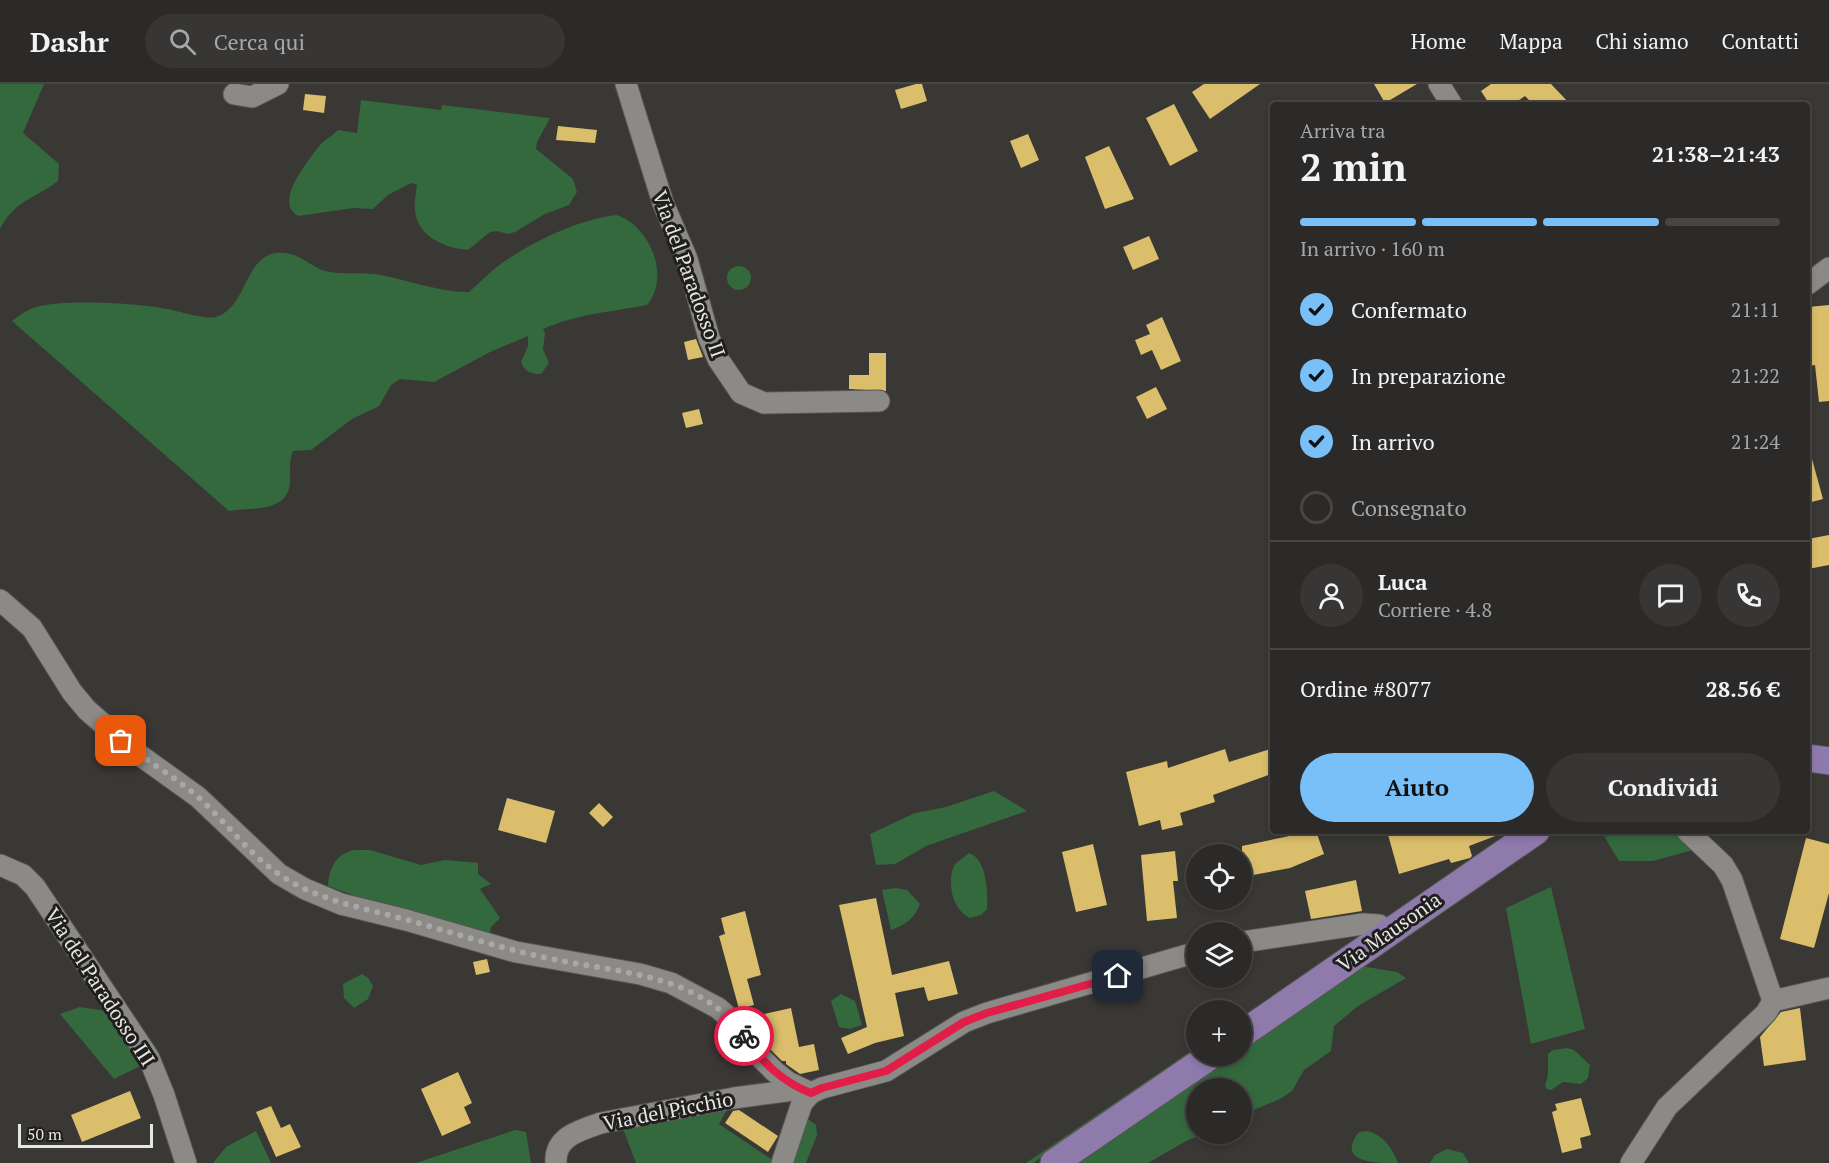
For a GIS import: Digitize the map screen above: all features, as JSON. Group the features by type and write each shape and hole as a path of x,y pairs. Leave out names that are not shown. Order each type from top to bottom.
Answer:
{"main road":[{"path":"1810,758 1829,761"},
{"name":"Via Mausonia","path":"1252,1027 1532,834"},
{"path":"1054,1163 1195,1066"}],"street":[{"path":"234,94 252,97 278,84"},
{"name":"Via del Paradosso II","path":"626,84 663,203 687,259 709,338 718,358 741,393 764,403 879,401"},
{"path":"1439,84 1450,102"},
{"path":"1810,282 1829,268"},
{"path":"0,600 32,628 72,692 87,710 134,751 198,797 279,874 305,890 341,904 516,952 640,974 671,983 707,1001 728,1016 767,1064 806,1091 782,1163"},
{"path":"1631,1163 1667,1107 1766,1014 1773,1001 1732,880 1722,865 1690,834"},
{"name":"Via del Paradosso III","path":"0,865 23,875 35,887 105,995 140,1042 157,1076 186,1163"},
{"path":"1252,941 1363,924 1378,926 1387,934"},
{"name":"Via del Picchio","path":"556,1163 558,1147 563,1140 580,1130 601,1123 734,1098 806,1091 886,1071 964,1022 987,1013 1186,955"},
{"path":"1773,1001 1829,988"}],"green space":[{"path":"0,84 44,84 23,133 59,164 58,181 19,206 0,229"},
{"path":"361,100 441,110 442,105 550,118 537,142 536,149 573,179 577,192 569,205 545,214 515,232 508,234 490,232 468,250 442,244 421,227 415,210 417,185 411,183 388,195 373,209 354,208 298,216 291,210 289,201 295,181 320,145 338,130 357,133"},
{"path":"616,215 639,229 653,253 657,267 657,281 654,294 647,305 581,317 543,329 545,333 543,349 549,363 541,374 529,372 521,362 528,346 528,336 490,352 434,382 400,379 391,385 379,406 352,419 311,450 293,451 288,492 275,504 257,509 229,511 12,321 36,307 80,302 150,306 198,316 216,317 227,311 235,302 261,260 271,254 284,253 296,256 325,271 375,274 433,288 469,292 492,270 533,244 588,221"},
{"path":"739,266 747,270 751,278 747,286 739,290 731,286 727,278 731,270"},
{"path":"994,791 1027,811 926,846 895,864 876,865 870,834 915,813 946,807"},
{"path":"1603,834 1682,834 1693,850 1653,861 1619,861"},
{"path":"354,850 370,850 421,865 445,860 478,863 478,874 491,884 480,889 500,918 491,927 490,934 378,904 328,886 330,873 338,858"},
{"path":"969,853 980,862 987,894 987,909 981,915 970,918 959,909 951,886 955,864"},
{"path":"1551,887 1585,1029 1531,1044 1506,908"},
{"path":"896,888 907,890 920,904 909,920 891,930 882,890"},
{"path":"1361,966 1397,972 1406,978 1358,1006 1334,1026 1331,1051 1304,1070 1292,1091 1280,1099 1252,1111 1252,1078 1196,1078 1213,1066 1252,1066 1252,1039"},
{"path":"362,974 373,986 368,999 354,1008 344,998 343,984"},
{"path":"841,994 855,1001 862,1025 850,1029 839,1027 831,1001"},
{"path":"80,1007 106,1011 156,1058 114,1079 60,1014"},
{"path":"1567,1048 1574,1050 1590,1065 1588,1078 1581,1084 1563,1082 1551,1090 1547,1089 1545,1086 1548,1075 1548,1054 1553,1050"},
{"path":"1186,1054 1186,1061 1033,1163 1026,1163"},
{"path":"1186,1085 1186,1141 1148,1163 1072,1163"},
{"path":"729,1106 719,1124 777,1163 636,1163 622,1126"},
{"path":"808,1119 816,1125 817,1135 806,1163 792,1163"},
{"path":"515,1130 526,1132 531,1163 416,1163"},
{"path":"256,1131 271,1163 213,1163 226,1147"},
{"path":"1368,1131 1387,1143 1398,1163 1379,1163 1361,1159 1355,1155 1352,1150 1353,1142 1359,1132"},
{"path":"1447,1149 1463,1153 1469,1163 1430,1163 1435,1155"}],"building":[{"path":"922,84 927,101 901,109 895,90"},
{"path":"1204,84 1260,84 1210,119 1192,92"},
{"path":"1374,84 1417,84 1387,102 1384,102"},
{"path":"1491,84 1551,84 1568,102 1531,102 1525,96 1516,102 1488,102 1481,91"},
{"path":"305,94 326,96 324,113 303,110"},
{"path":"1174,104 1198,151 1170,166 1146,118"},
{"path":"558,126 597,130 595,143 556,140"},
{"path":"1028,134 1039,160 1021,168 1010,141"},
{"path":"1109,146 1134,199 1105,209 1085,157"},
{"path":"1149,236 1159,259 1133,270 1123,247"},
{"path":"1829,305 1829,401 1819,402 1815,365 1810,366 1810,307"},
{"path":"1162,317 1181,361 1161,370 1152,350 1141,355 1135,340 1150,334 1146,325"},
{"path":"696,339 703,357 688,360 684,342"},
{"path":"869,353 886,353 886,391 849,389 849,375 869,375"},
{"path":"1156,387 1167,409 1147,419 1136,397"},
{"path":"699,409 703,424 686,428 682,413"},
{"path":"1810,459 1812,459 1823,499 1810,502"},
{"path":"1829,535 1829,565 1810,569 1810,539"},
{"path":"1225,749 1229,762 1270,749 1270,774 1213,795 1215,802 1180,813 1183,825 1162,830 1160,820 1139,826 1126,772 1167,761 1168,768"},
{"path":"507,798 555,811 546,843 498,830"},
{"path":"599,803 613,817 603,827 589,813"},
{"path":"1299,834 1317,834 1324,854 1290,868 1252,875 1252,844"},
{"path":"1388,834 1501,834 1469,846 1472,856 1470,858 1451,863 1449,859 1399,874"},
{"path":"1806,838 1829,844 1829,893 1814,948 1780,939"},
{"path":"1093,844 1107,905 1076,912 1062,852"},
{"path":"1175,851 1178,881 1173,881 1177,918 1147,921 1141,855"},
{"path":"1356,880 1362,911 1311,919 1305,891"},
{"path":"876,898 892,975 949,961 958,994 928,1001 924,987 895,993 904,1036 875,1043 848,1054 841,1038 867,1027 839,905"},
{"path":"745,911 761,975 747,979 754,1005 739,1009 719,936 725,934 721,918"},
{"path":"487,959 490,972 476,975 473,962"},
{"path":"791,1008 799,1047 814,1044 819,1070 800,1074 767,1046 760,1015"},
{"path":"1800,1008 1806,1060 1764,1066 1760,1037 1781,1012"},
{"path":"458,1072 472,1103 464,1107 471,1123 442,1136 421,1089"},
{"path":"130,1091 141,1118 82,1142 71,1115"},
{"path":"1581,1098 1591,1135 1580,1138 1582,1148 1562,1153 1552,1112 1557,1110 1555,1104"},
{"path":"271,1106 281,1128 290,1124 301,1147 276,1157 256,1112"},
{"path":"739,1110 778,1136 768,1152 725,1123 733,1111"}],"way so far":[{"path":"121,741 198,797 257,855 279,874 305,890 341,904 516,952 657,978 696,995 718,1008 734,1022 744,1036"}],"route":[{"path":"744,1036 759,1056 782,1078 811,1093 886,1071 964,1022 987,1013 1118,976"}]}
